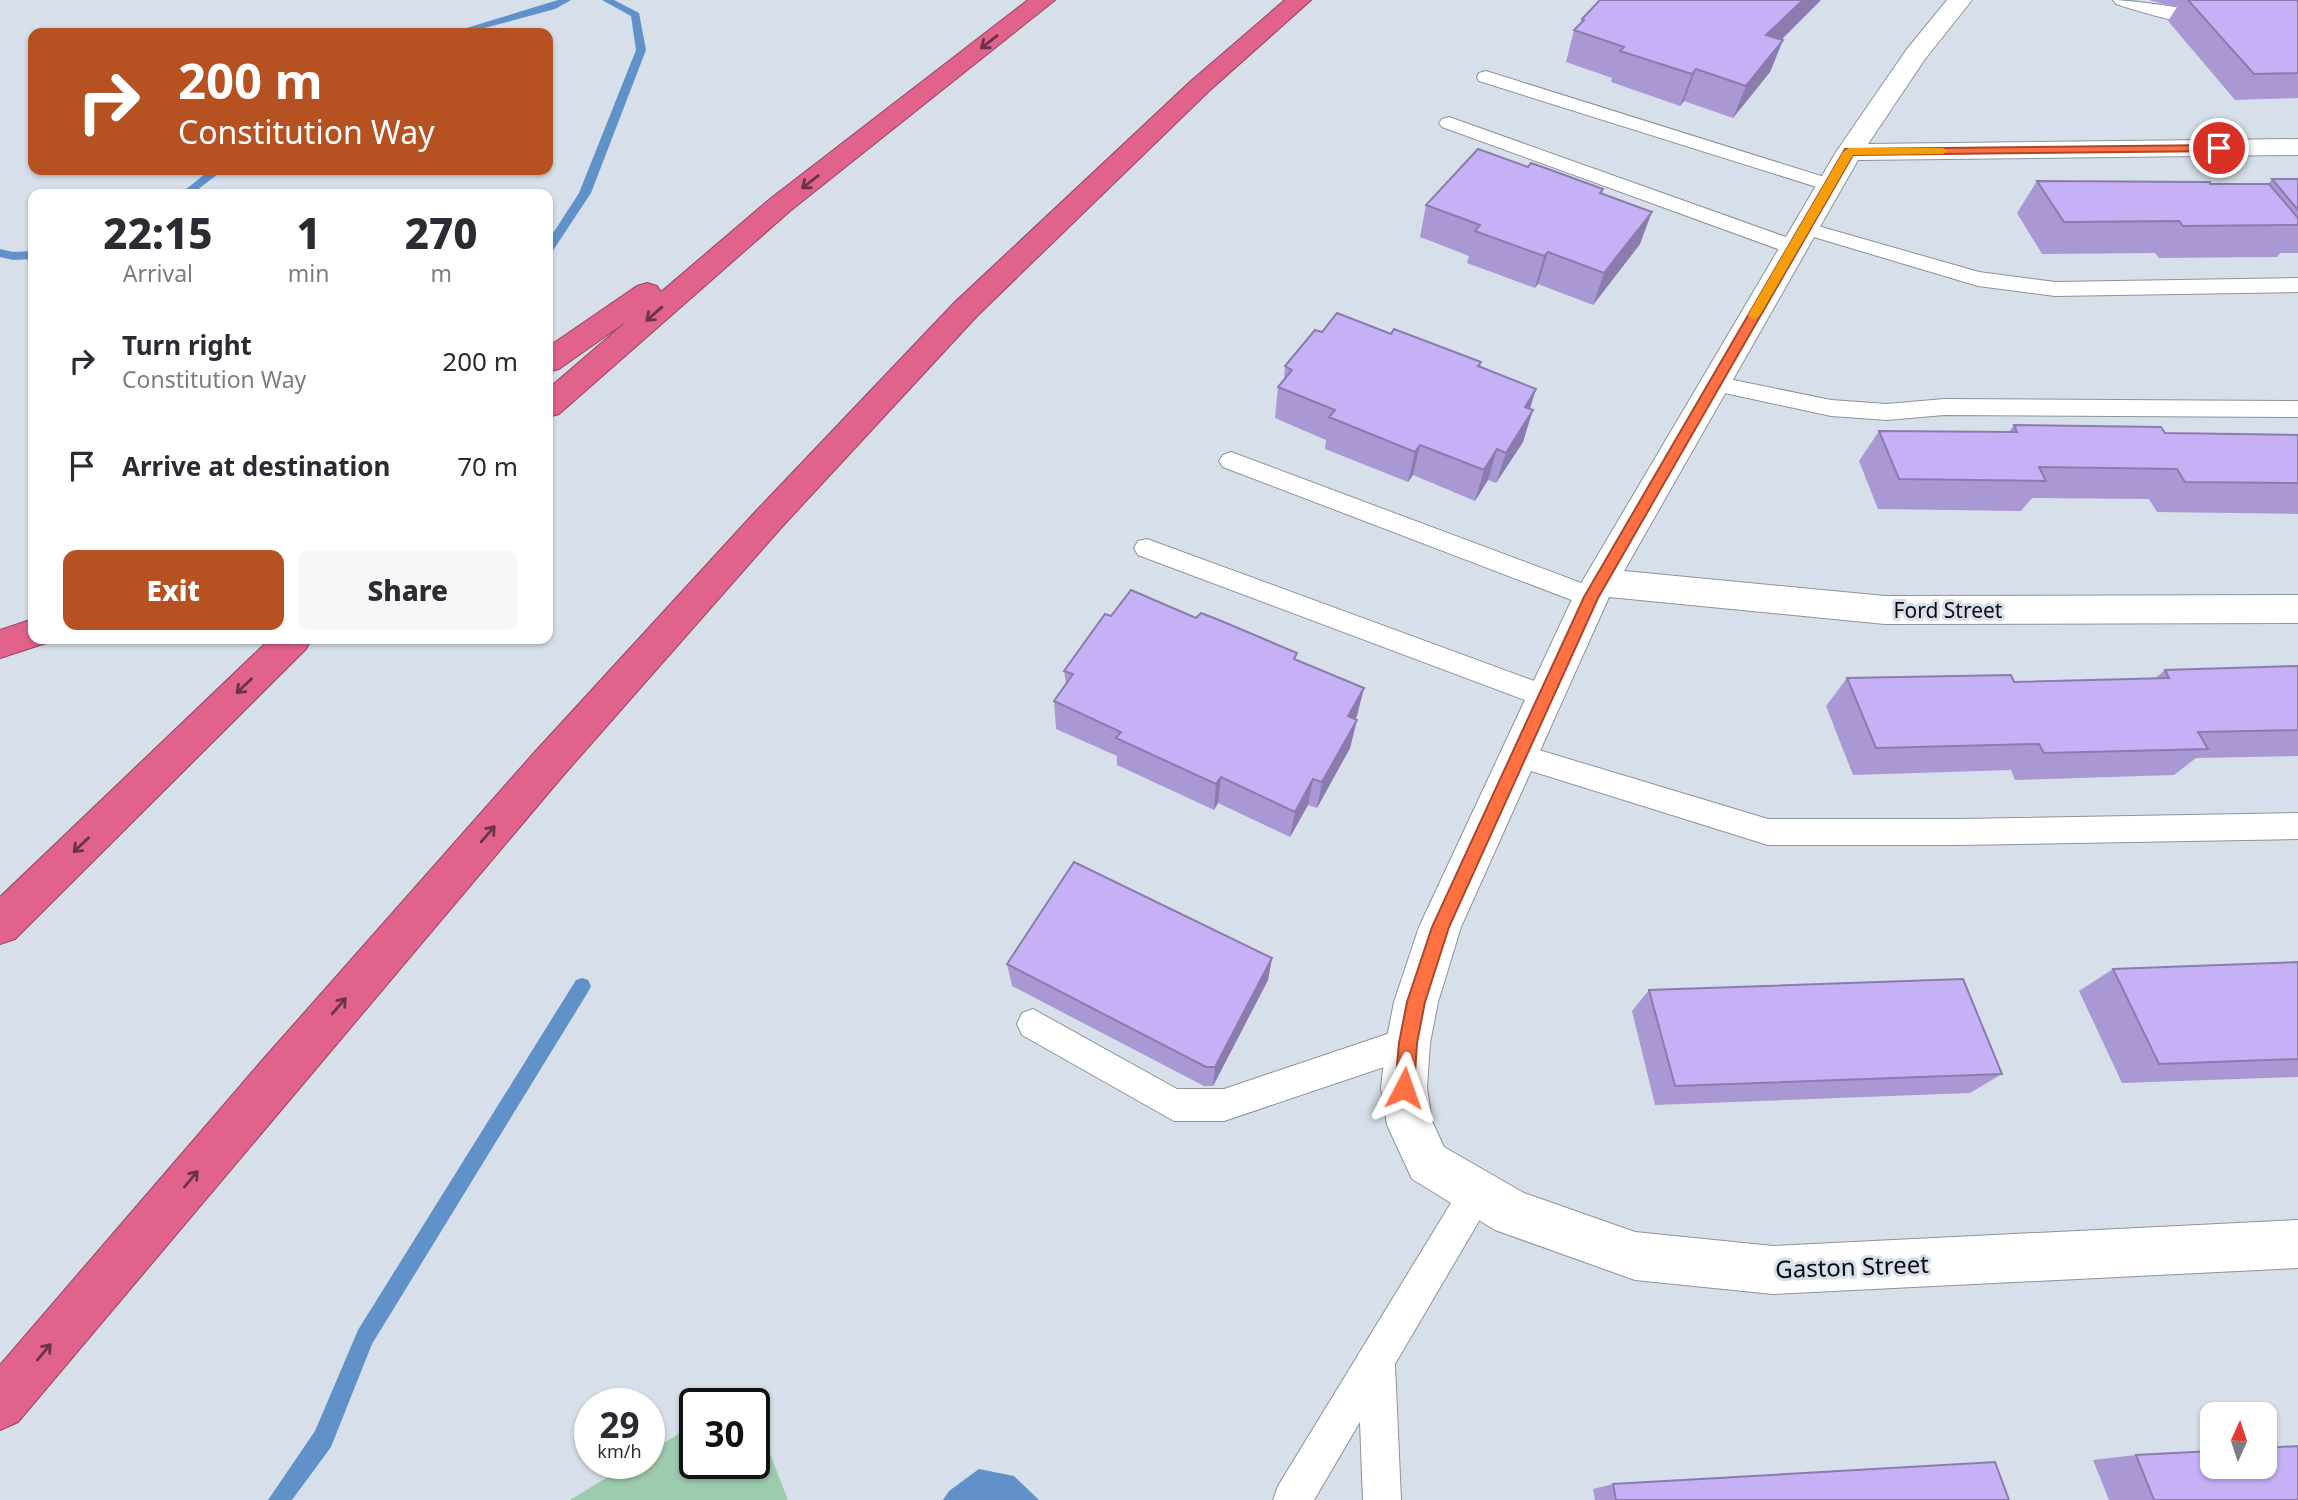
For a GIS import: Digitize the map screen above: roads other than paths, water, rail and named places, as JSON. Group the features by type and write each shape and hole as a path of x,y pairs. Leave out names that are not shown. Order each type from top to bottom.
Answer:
{"highway":[{"path":"553,402 780,205 1042,0"},
{"path":"0,1404 402,933 768,520 966,309 1200,86 1299,0"},
{"path":"553,358 644,294 780,205"},
{"path":"0,644 28,635"},
{"path":"0,925 288,644"}],"street":[{"path":"1408,1043 1416,1002 1440,927 1595,589 1849,152 1916,54 1960,0"},
{"path":"1849,152 2298,148"},
{"name":"Ford Street","path":"1595,589 1885,610 2298,609"},
{"name":"Gaston Street","path":"1408,1043 1404,1088 1408,1113 1410,1125 1428,1163 1512,1213 1635,1256 1773,1270 2298,1244"}],"lane":[{"path":"2122,0 2164,13 2197,18 2222,18"},
{"path":"1486,77 1830,185"},
{"path":"1449,123 1799,238 1978,279 2056,289 2298,285"},
{"path":"1714,384 1831,408 1887,412 1944,407 2298,409"},
{"path":"1231,461 1595,589"},
{"path":"1147,548 1546,697"},
{"path":"1519,756 1768,832 1958,832 2298,826"},
{"path":"1033,1024 1174,1105 1224,1105 1408,1043"},
{"path":"1292,1500 1476,1192"},
{"path":"1376,1360 1382,1500"}],"water":[{"path":"979,1469 1014,1476 1039,1500 943,1500 949,1491"}],"waterway":[{"path":"474,28 552,7 566,0"},
{"path":"553,241 585,193 641,50 636,15 607,0"},
{"path":"192,189 210,175"},
{"path":"0,253 28,255"},
{"path":"279,1500 323,1439 365,1337 582,986"}]}
